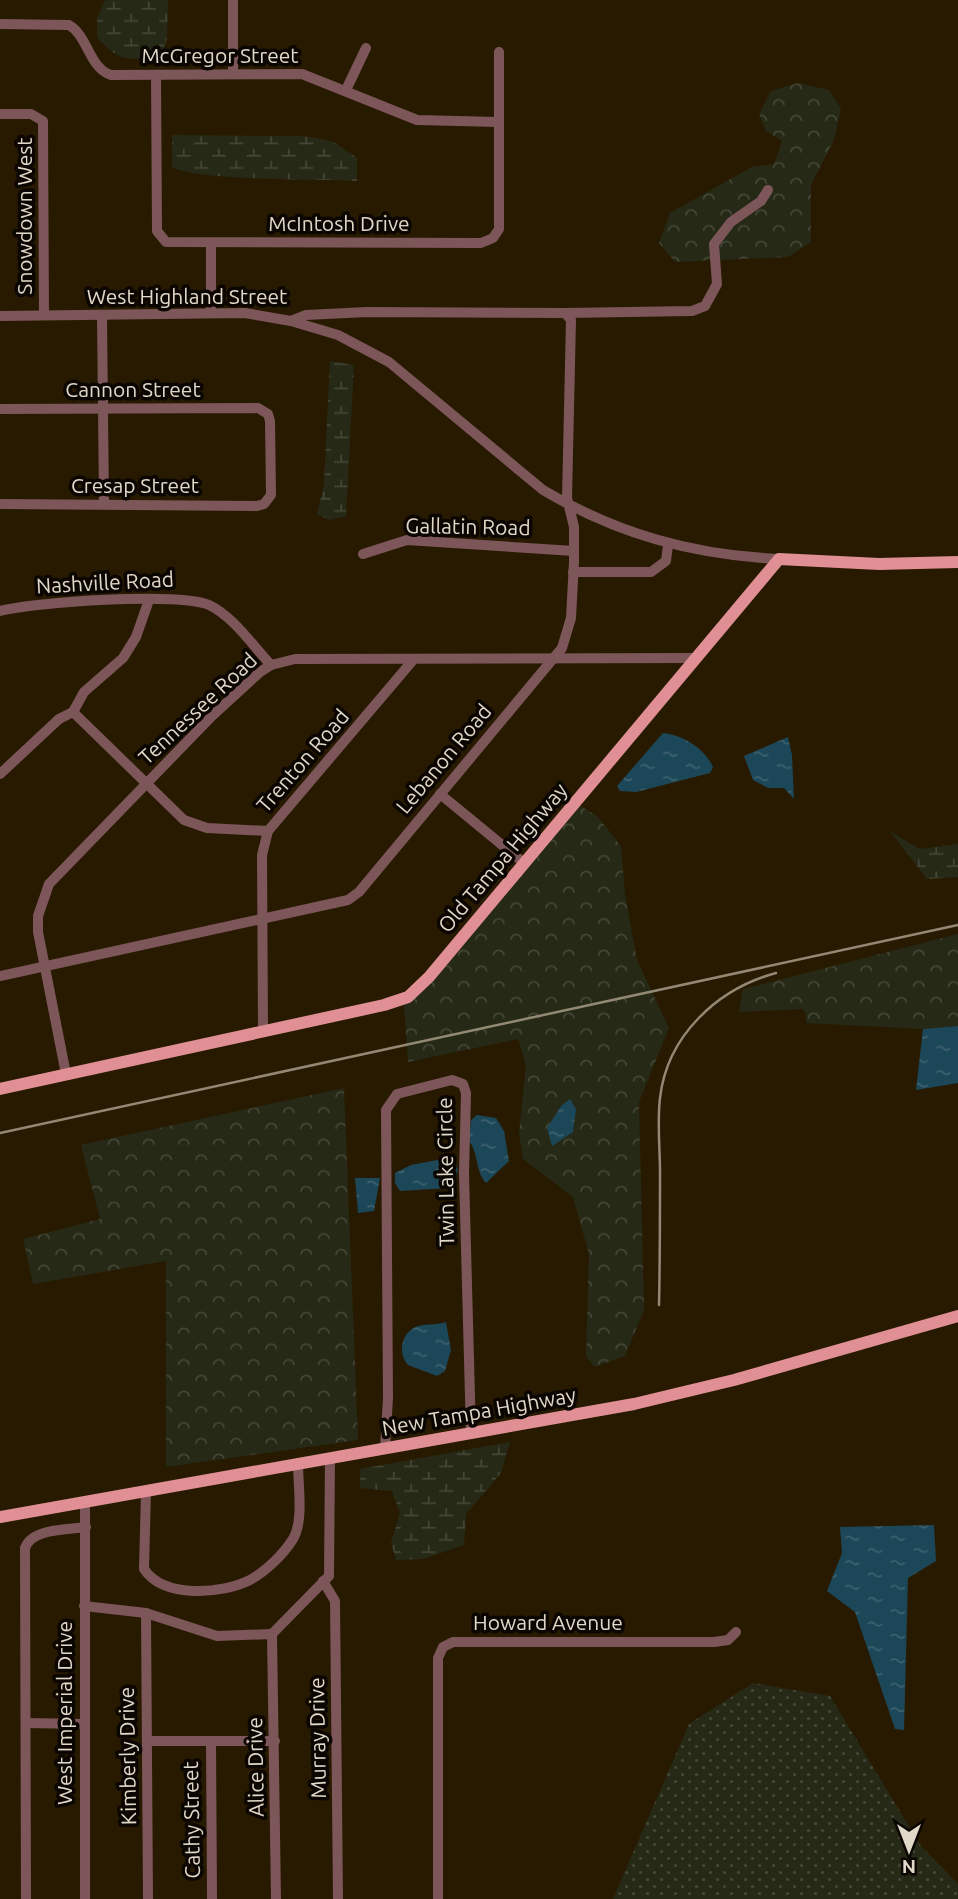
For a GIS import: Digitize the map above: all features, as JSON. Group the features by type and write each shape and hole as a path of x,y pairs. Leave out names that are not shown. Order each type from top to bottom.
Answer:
{"main road":[{"path":"779,559 879,564 958,562"},
{"name":"Old Tampa Highway","path":"0,1089 408,997 429,977 779,559"},
{"name":"New Tampa Highway","path":"0,1517 471,1434 680,1394 958,1316"}],"street":[{"path":"233,0 233,74"},
{"name":"McGregor Street","path":"0,24 69,25 76,30 106,74 302,74 417,120 498,122"},
{"path":"346,90 366,48"},
{"name":"McIntosh Drive","path":"156,75 159,235 172,244 488,242 499,229 499,52"},
{"name":"Snowdown West","path":"0,114 31,114 40,117 44,125 44,315"},
{"name":"West Highland Street","path":"0,316 211,312 244,313 291,321 306,315 355,313 692,311 705,306 717,284 714,244 731,222 761,201 768,190"},
{"path":"211,244 211,312"},
{"name":"Lebanon Road","path":"43,967 348,900 359,892 554,659 562,648 571,618 574,551 572,507 568,498 571,320 565,313"},
{"path":"102,316 104,504"},
{"path":"291,321 338,335 389,362 543,490 572,507 607,524 668,545 712,554 779,559"},
{"name":"Cannon Street","path":"0,409 258,408 265,412 270,421 271,495 268,499"},
{"name":"Cresap Street","path":"0,504 257,506 268,499"},
{"name":"Gallatin Road","path":"363,554 407,540 574,551"},
{"path":"573,572 651,572 666,561 668,545"},
{"name":"Nashville Road","path":"0,611 38,605 184,598 208,604 218,610 271,665"},
{"path":"0,774 59,719 73,712 84,692 130,650 149,600"},
{"name":"Tennessee Road","path":"66,1074 43,967 38,916 49,884 212,716 271,665 295,659 695,658"},
{"name":"Trenton Road","path":"262,1030 262,855 268,831 414,659"},
{"path":"73,712 174,813 195,824 268,831"},
{"path":"440,794 524,863"},
{"path":"0,976 43,967"},
{"name":"Twin Lake Circle","path":"385,1448 388,1398 386,1110 397,1094 452,1080 463,1084 466,1093 464,1173 471,1434"},
{"path":"84,1606 146,1613 217,1636 272,1634 329,1576 330,1458"},
{"path":"146,1492 144,1569 148,1575 182,1589 220,1588 249,1580 261,1573 292,1540 298,1511 298,1464"},
{"name":"West Imperial Drive","path":"85,1503 85,1899"},
{"path":"26,1899 26,1544 38,1534 86,1527"},
{"name":"Murray Drive","path":"323,1581 335,1601 338,1899"},
{"name":"Kimberly Drive","path":"146,1613 148,1899"},
{"name":"Howard Avenue","path":"438,1899 438,1658 443,1647 453,1642 714,1642 728,1640 736,1632"},
{"name":"Alice Drive","path":"272,1634 276,1899"},
{"path":"26,1723 84,1724"},
{"path":"147,1741 275,1741"},
{"name":"Cathy Street","path":"211,1741 212,1899"}],"green space":[{"path":"105,0 168,0 167,38 161,57 126,58 105,46 97,37 97,18"},
{"path":"798,83 829,90 841,109 834,140 811,185 811,242 788,257 675,262 659,243 670,213 752,167 774,164 782,141 766,131 759,114 771,91"},
{"path":"172,135 303,136 332,141 357,158 357,181 229,177 183,171 172,166"},
{"path":"330,361 354,365 346,516 329,520 317,514 324,484"},
{"path":"579,805 597,816 621,846 625,895 637,960 669,1028 639,1102 644,1310 625,1356 594,1367 586,1356 589,1254 573,1197 523,1159 519,1133 526,1065 518,1039 408,1062 404,1005"},
{"path":"889,830 919,849 958,844 958,877 927,879"},
{"path":"958,934 958,1026 923,1029 806,1023 806,1013 802,1009 739,1012 743,989"},
{"path":"344,1088 358,1440 166,1467 166,1261 33,1284 23,1239 100,1219 81,1145"},
{"path":"510,1442 501,1473 466,1514 464,1545 423,1559 396,1560 391,1542 400,1513 392,1491 360,1488 360,1469"},
{"path":"753,1683 830,1696 921,1846 958,1884 958,1899 613,1899 689,1724"}],"water":[{"path":"663,733 685,740 698,748 713,767 710,773 636,792 620,791 617,786"},
{"path":"788,737 792,755 794,799 784,788 768,788 753,780 744,756"},
{"path":"958,1026 958,1083 916,1090 923,1029"},
{"path":"570,1099 576,1109 573,1132 552,1146 547,1128 561,1106"},
{"path":"477,1115 496,1118 504,1131 509,1161 486,1183 469,1141 471,1120"},
{"path":"443,1159 453,1160 458,1169 454,1184 448,1188 400,1191 395,1183 395,1173 411,1165"},
{"path":"355,1178 380,1178 374,1211 358,1213"},
{"path":"446,1322 451,1350 445,1371 437,1376 408,1365 402,1353 406,1335 416,1327"},
{"path":"934,1525 936,1561 908,1578 904,1730 895,1729 855,1612 827,1591 842,1553 840,1527"}],"railway":[{"path":"0,1133 958,925"},
{"path":"659,1305 659,1116 665,1075 684,1035 698,1018 734,991 754,980 776,973"}]}
